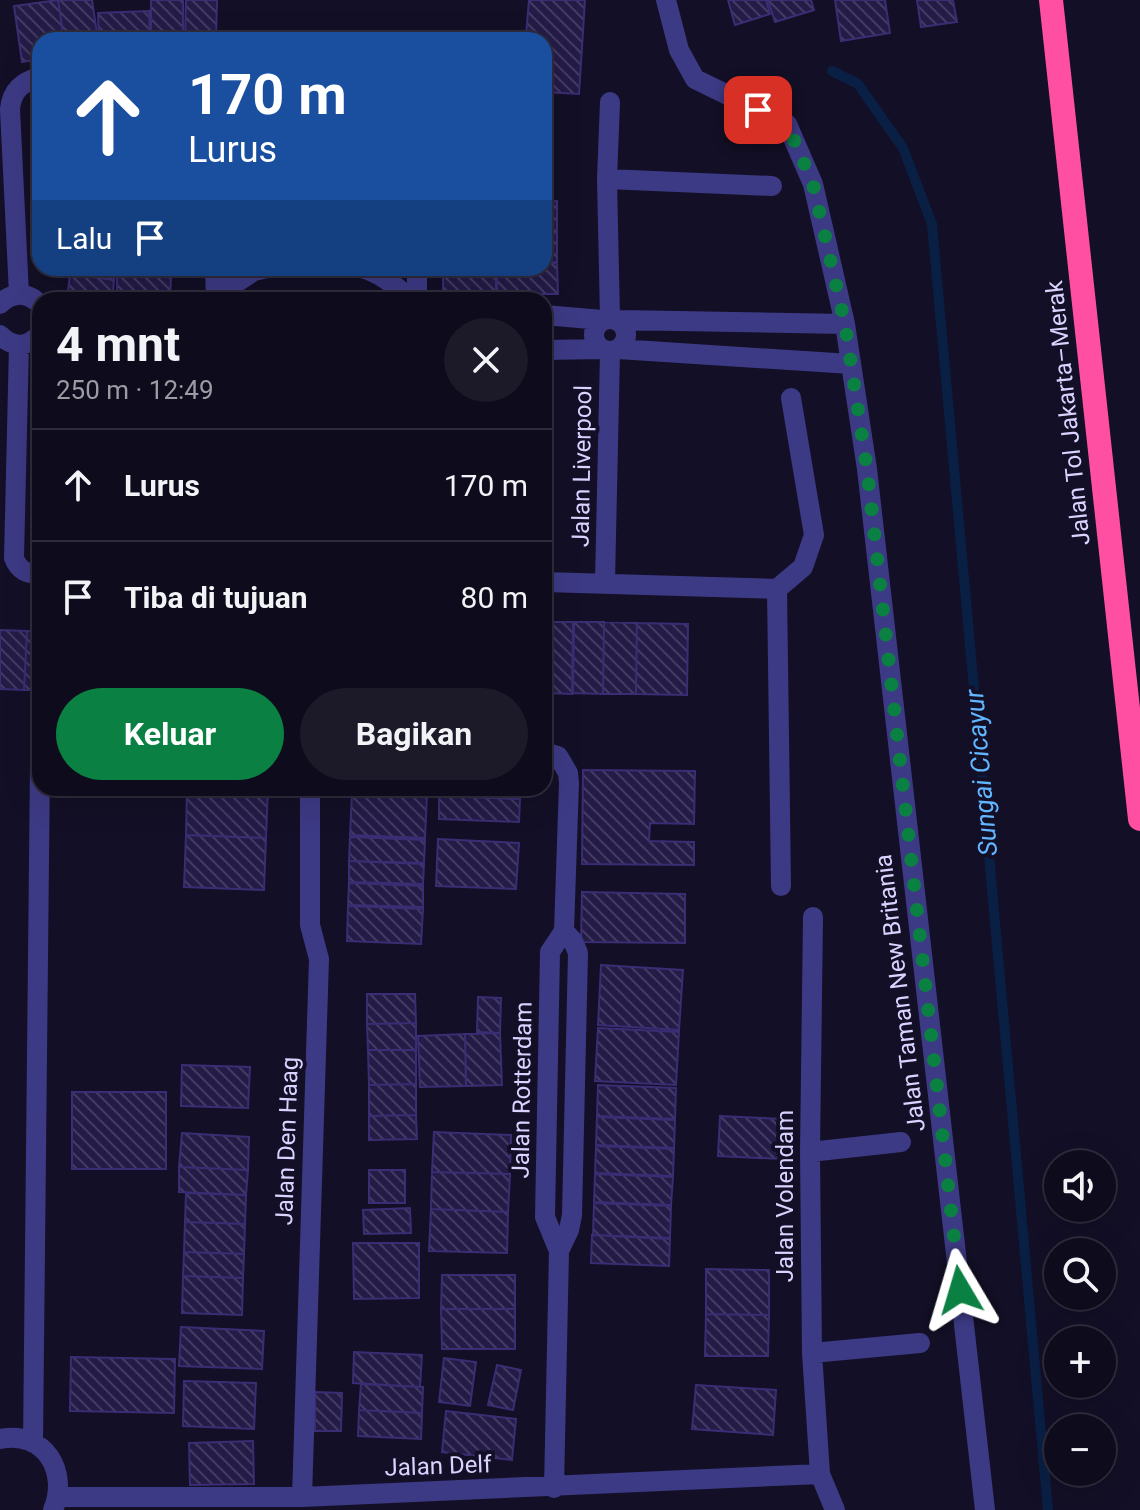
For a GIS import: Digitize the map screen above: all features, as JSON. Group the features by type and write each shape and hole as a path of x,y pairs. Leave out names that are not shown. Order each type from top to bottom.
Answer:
{"highway":[{"name":"Jalan Tol Jakarta–Merak","path":"1051,0 1140,819"}],"street":[{"name":"Jalan Taman New Britania","path":"666,0 679,50 695,79 787,124 813,184 845,324 867,469 985,1510"},
{"path":"19,294 10,109 12,96 18,87 32,81"},
{"path":"610,102 607,179 610,319"},
{"path":"607,179 772,186"},
{"path":"224,292 247,276"},
{"path":"379,276 403,292"},
{"path":"0,304 10,296 19,294 32,298"},
{"path":"552,315 845,324"},
{"path":"610,319 624,326 627,335 625,343 610,350"},
{"path":"610,319 596,326 593,335 596,343 610,350"},
{"path":"0,335 10,343 19,345 32,341"},
{"path":"19,345 14,558 21,570 32,574"},
{"path":"552,350 610,350 851,364"},
{"name":"Jalan Liverpool","path":"605,582 610,350"},
{"path":"552,582 777,589 803,567 814,535 791,398"},
{"path":"777,589 781,886"},
{"name":"Jalan Rotterdam","path":"552,754 558,756 564,764 569,783 564,931 550,952 546,1201 547,1225 559,1251 554,1488"},
{"path":"33,1443 40,796"},
{"name":"Jalan Den Haag","path":"302,1497 319,959 310,925 310,796"},
{"name":"Jalan Volendam","path":"813,917 810,1152 812,1353 820,1474 835,1510"},
{"path":"810,1152 901,1142"},
{"path":"812,1353 920,1343"},
{"path":"0,1439 20,1438 41,1448 55,1466 59,1486 55,1503"},
{"name":"Jalan Delf","path":"55,1503 554,1488 820,1474"}],"building":[{"path":"58,0 63,32 32,32 32,60 22,62 14,6"},
{"path":"58,0 92,0 97,32 63,32"},
{"path":"151,0 183,0 183,32 151,32"},
{"path":"186,0 217,0 216,32 185,32"},
{"path":"529,0 585,0 579,94 552,92 552,32 526,32"},
{"path":"728,0 766,0 770,14 735,25"},
{"path":"768,0 811,0 814,10 775,22"},
{"path":"835,0 885,0 890,33 841,41"},
{"path":"917,0 953,0 957,22 921,27"},
{"path":"149,11 150,32 99,32 98,13"},
{"path":"552,201 557,201 557,233 552,233"},
{"path":"552,233 557,233 557,262 552,262"},
{"path":"552,263 557,263 558,294 497,292 497,276 552,276"},
{"path":"70,276 114,280 113,292 68,292"},
{"path":"85,276 115,276 114,280"},
{"path":"117,276 171,277 170,292 117,292"},
{"path":"443,276 496,276 496,292 443,292"},
{"path":"552,622 573,622 572,694 552,693"},
{"path":"574,622 604,622 603,694 573,693"},
{"path":"604,622 637,623 636,694 603,694"},
{"path":"637,623 688,624 687,695 636,694"},
{"path":"0,630 27,631 24,690 0,689"},
{"path":"27,631 32,631 32,690 24,690"},
{"path":"583,770 695,771 694,824 650,823 649,841 694,842 694,865 582,864"},
{"path":"187,796 268,796 266,838 186,835"},
{"path":"352,796 427,796 425,838 350,835"},
{"path":"439,796 520,799 519,822 439,819"},
{"path":"466,796 520,796 520,798"},
{"path":"186,835 266,838 264,890 184,887"},
{"path":"350,837 425,840 424,863 349,861"},
{"path":"438,839 519,843 516,889 436,886"},
{"path":"349,861 424,864 423,884 349,882"},
{"path":"349,883 423,886 423,907 348,905"},
{"path":"582,892 685,894 685,943 581,942"},
{"path":"348,906 423,909 421,944 347,941"},
{"path":"601,965 683,970 679,1030 598,1025"},
{"path":"367,994 415,994 416,1023 367,1024"},
{"path":"478,997 501,998 500,1033 477,1032"},
{"path":"416,1023 416,1050 368,1050 367,1024"},
{"path":"598,1028 679,1032 676,1085 595,1081"},
{"path":"500,1033 502,1085 466,1086 465,1034"},
{"path":"465,1034 466,1086 420,1087 418,1036"},
{"path":"368,1050 416,1050 416,1084 369,1085"},
{"path":"182,1065 250,1067 248,1108 181,1106"},
{"path":"416,1084 416,1115 369,1116 369,1085"},
{"path":"598,1085 676,1088 675,1119 597,1116"},
{"path":"72,1092 166,1092 166,1169 72,1169"},
{"path":"416,1115 417,1139 369,1140 369,1116"},
{"path":"720,1116 783,1119 782,1159 718,1156"},
{"path":"597,1117 675,1120 674,1148 596,1145"},
{"path":"434,1132 511,1135 510,1174 432,1172"},
{"path":"182,1133 249,1137 248,1170 179,1167"},
{"path":"596,1146 674,1149 673,1176 595,1173"},
{"path":"179,1167 248,1170 246,1195 179,1192"},
{"path":"369,1170 405,1170 405,1203 369,1203"},
{"path":"432,1172 510,1174 508,1212 431,1209"},
{"path":"595,1174 673,1177 671,1205 594,1202"},
{"path":"186,1193 246,1195 245,1224 185,1222"},
{"path":"594,1203 671,1206 670,1238 593,1235"},
{"path":"410,1208 411,1233 364,1234 363,1210"},
{"path":"431,1209 508,1212 507,1253 429,1251"},
{"path":"185,1222 245,1224 244,1254 184,1252"},
{"path":"592,1235 670,1239 669,1266 591,1263"},
{"path":"353,1243 419,1243 419,1298 354,1299"},
{"path":"184,1252 244,1254 243,1278 183,1276"},
{"path":"706,1269 769,1270 769,1315 706,1314"},
{"path":"442,1275 515,1275 515,1309 441,1309"},
{"path":"183,1276 243,1278 242,1315 182,1313"},
{"path":"441,1309 515,1309 515,1349 442,1349"},
{"path":"706,1314 769,1315 768,1356 705,1356"},
{"path":"181,1327 264,1331 262,1369 179,1366"},
{"path":"354,1352 422,1355 420,1387 353,1383"},
{"path":"71,1357 175,1359 174,1413 70,1411"},
{"path":"444,1358 476,1362 470,1406 439,1402"},
{"path":"497,1365 521,1370 513,1410 488,1405"},
{"path":"184,1381 256,1383 254,1429 183,1426"},
{"path":"361,1384 423,1387 422,1413 359,1410"},
{"path":"696,1385 776,1390 773,1435 692,1429"},
{"path":"315,1392 342,1393 341,1431 315,1431"},
{"path":"359,1410 422,1413 421,1439 358,1436"},
{"path":"446,1411 516,1419 512,1460 442,1452"},
{"path":"253,1441 254,1484 190,1485 189,1443"}],"waterway":[{"name":"Sungai Cicayur","path":"832,71 858,84 903,148 932,224 1048,1510"}],"route":[{"path":"758,110 787,124 813,184 845,324 867,469 960,1290"}]}
